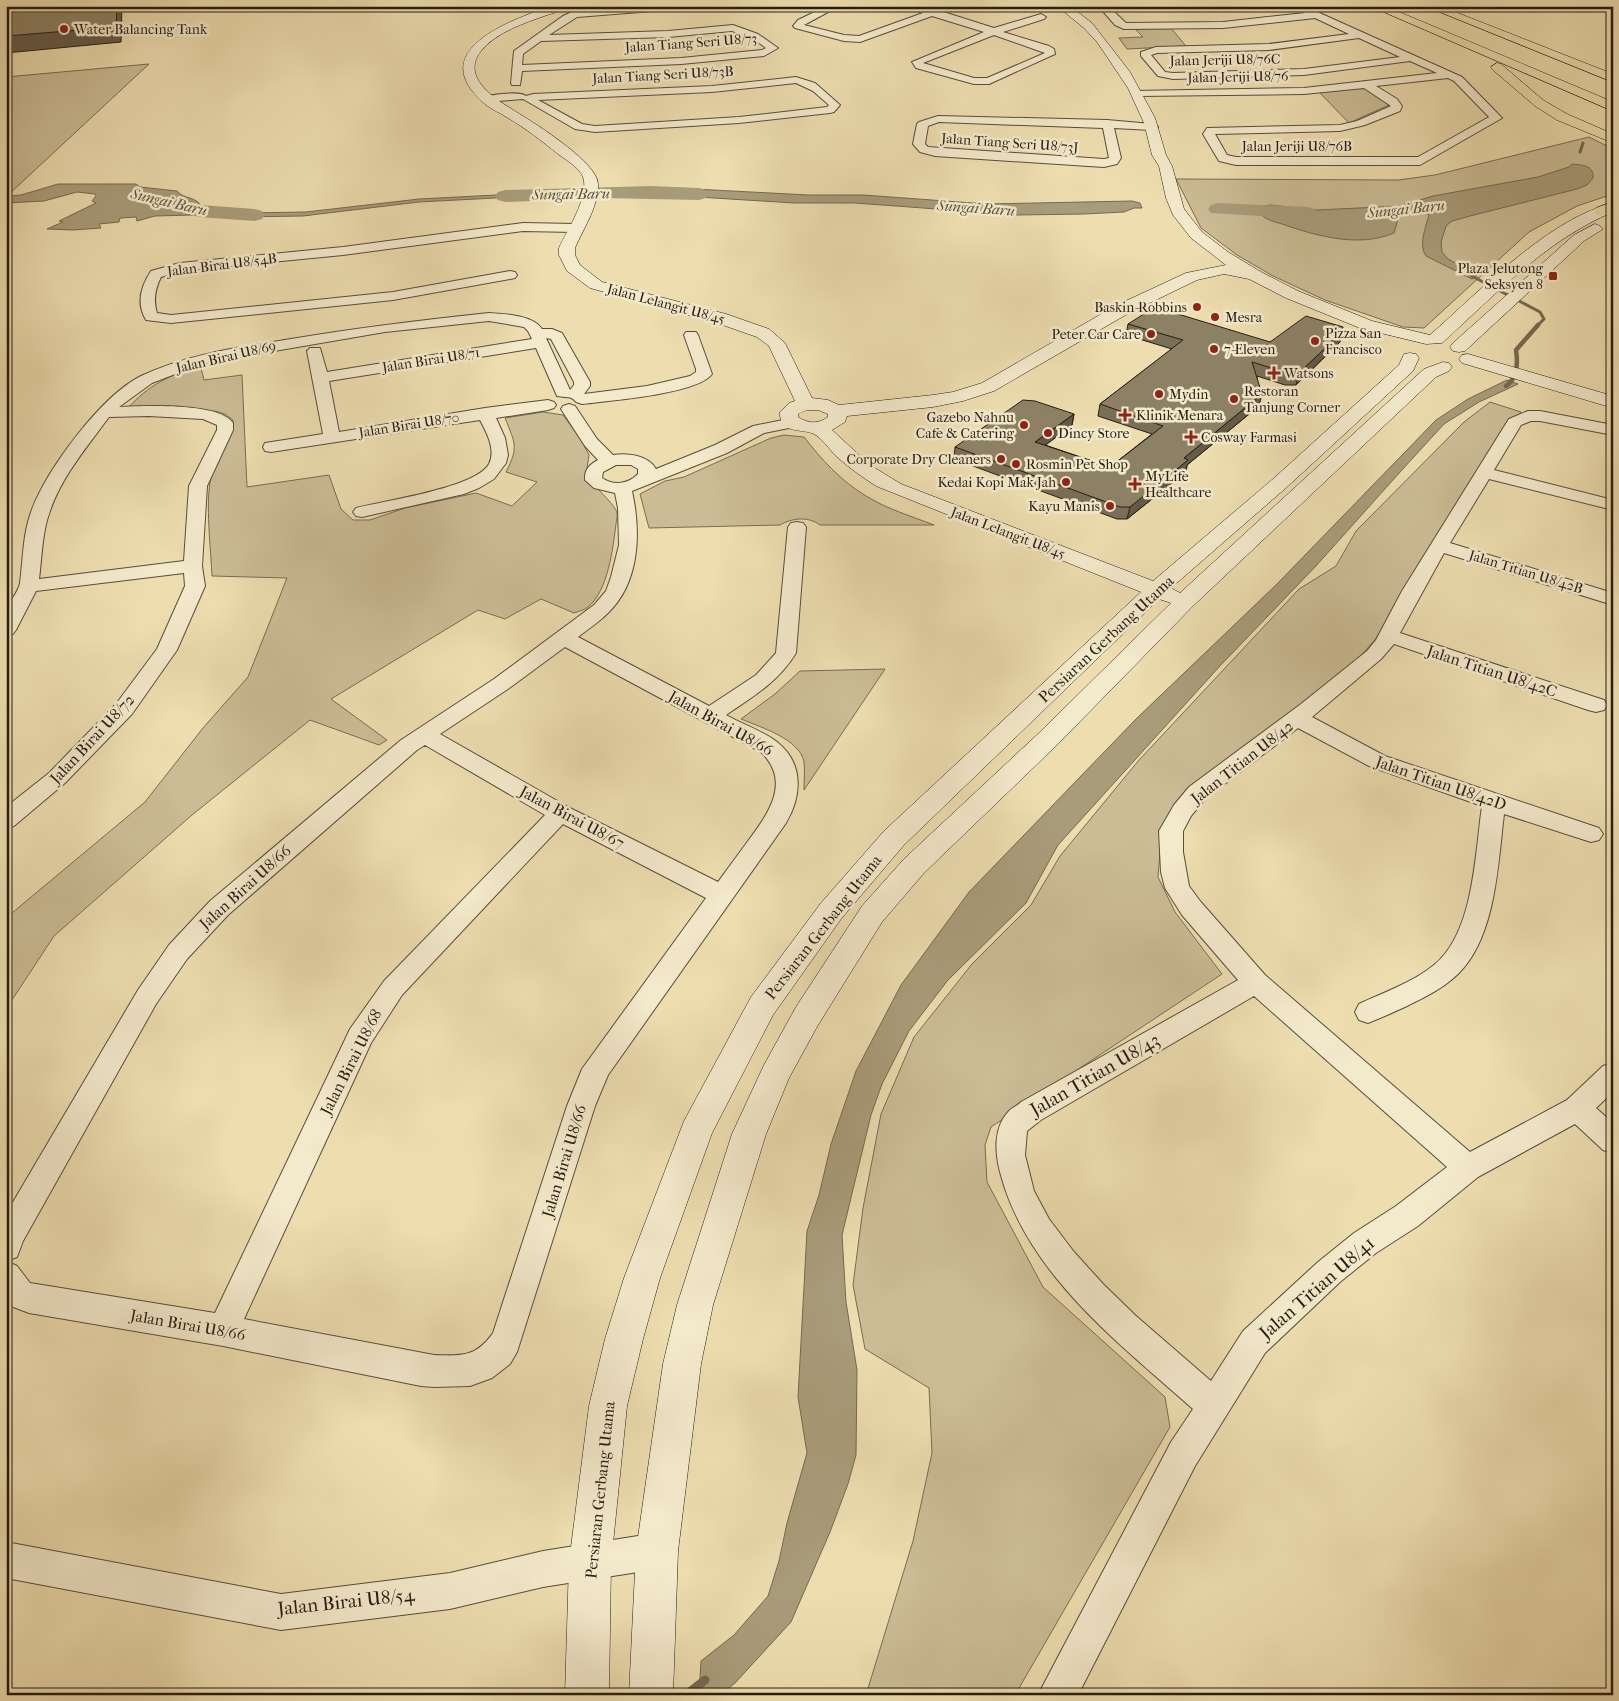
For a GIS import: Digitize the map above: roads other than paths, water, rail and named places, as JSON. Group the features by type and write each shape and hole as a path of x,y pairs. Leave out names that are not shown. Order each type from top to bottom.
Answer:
{"highway":[{"path":"1375,6 1613,107"},
{"path":"1400,6 1613,98"},
{"path":"1430,6 1613,78"},
{"path":"1443,6 1613,71"},
{"path":"1464,45 1501,70 1539,103 1562,117 1613,139"}],"street":[{"name":"Jalan Lelangit U8/45","path":"562,6 496,32 484,40 470,57 467,67 471,78 489,100 535,130 571,157 591,178 591,192 586,207 575,228 567,255 573,268 596,284 612,290 720,318 764,333 776,343 806,404"},
{"path":"525,97 515,78 518,68 518,53 566,18 579,13 678,6"},
{"path":"835,6 801,22 798,26 844,38 860,39 949,6"},
{"path":"906,6 932,12 992,32 1045,48 1051,53 986,81 963,78 920,66 916,63 920,59 992,32 1041,17"},
{"path":"1062,6 1080,17 1123,70 1137,91 1152,125 1159,156 1154,166 1164,189 1180,216 1182,227 1190,244 1229,268 1317,313 1392,340 1541,380 1613,402"},
{"path":"1108,6 1106,8 1112,16 1118,23 1124,26 1223,25 1316,15"},
{"path":"1296,6 1448,75"},
{"name":"Jalan Tiang Seri U8/73","path":"518,68 681,61 764,53 773,48 755,36 733,28 674,33 537,38"},
{"name":"Jalan Jeriji U8/76C","path":"1361,36 1269,47 1156,50 1144,54 1162,74 1171,76 1298,72 1413,58"},
{"name":"Jalan Jeriji U8/76","path":"1137,91 1338,87 1448,75"},
{"name":"Jalan Jeriji U8/76B","path":"1367,85 1393,101 1397,106 1396,109 1361,123 1340,128 1221,129 1211,130 1209,134 1223,158 1231,161 1420,161 1496,118 1461,81 1448,75"},
{"name":"Jalan Tiang Seri U8/73B","path":"489,100 525,97 712,89 804,80 835,104 835,106 830,110 739,120 594,129 578,127 525,97"},
{"name":"Jalan Jeriji U8/76","path":"1137,91 1200,92 1206,98 1212,99 1314,99 1308,91 1338,87"},
{"name":"Jalan Tiang Seri U8/73J","path":"1104,124 1115,158 1113,161 1104,163 931,152 922,149 919,144 922,125 934,119 1152,125"},
{"name":"Persiaran Gerbang Utama","path":"651,1695 657,1551 671,1433 682,1364 695,1305 749,1134 775,1074 807,1016 872,914 914,866 1049,738 1185,601 1430,373 1435,351 1488,294 1540,246 1567,227 1609,208"},
{"name":"Persiaran Gerbang Utama","path":"586,1695 590,1563 598,1483 608,1406 624,1338 642,1278 696,1131 762,1006 831,911 894,838 1156,590 1280,483 1407,367 1508,303 1579,238 1613,221"},
{"name":"Jalan Birai U8/54B","path":"510,275 393,296 171,319 151,318 147,306 150,283 156,274 180,267 343,251 522,227 575,228"},
{"path":"1182,227 1212,247 1229,268"},
{"path":"1193,279 1202,261 1200,251"},
{"path":"643,471 629,460 609,461 596,468 593,474 594,480 606,486 623,488 636,484 643,471 721,449 760,429 791,418 796,407 806,404 821,404 837,411 933,401 956,397 988,387 1123,309 1193,279 1229,268"},
{"path":"1193,279 1254,280 1327,310 1394,333 1435,351"},
{"name":"Jalan Birai U8/69","path":"6,630 29,586 35,533 46,497 67,462 104,412 133,388 158,374 191,363 228,354 385,328 476,317 504,318 529,324 536,329 540,338 552,333 557,336 582,382 582,386 572,399"},
{"path":"572,399 684,384 701,377 704,374 703,367 692,344 691,335"},
{"path":"540,338 572,399 591,442 609,461"},
{"name":"Jalan Birai U8/71","path":"320,378 540,338"},
{"path":"315,351 332,436"},
{"name":"Jalan Birai U8/70","path":"271,447 332,436 548,404 556,409 572,399"},
{"path":"791,418 805,427 819,428 836,421 838,418 837,411"},
{"name":"Jalan Birai U8/72","path":"6,820 57,778 124,710 167,650 195,586 193,566 198,486 225,430 225,423 218,418 199,413 104,412"},
{"path":"362,512 458,490 472,486 486,478 494,470 500,446 485,413"},
{"name":"Jalan Titian U8/42","path":"1468,1168 1256,982 1212,934 1177,888 1171,852 1171,831 1182,811 1197,793 1298,718 1374,655 1389,636 1412,591 1515,422 1528,416 1540,416 1613,430"},
{"name":"Jalan Lelangit U8/45","path":"819,428 856,464 875,478 894,488 1185,601"},
{"path":"1485,473 1613,505"},
{"name":"Jalan Birai U8/66","path":"6,1247 10,1236 147,997 178,952 219,908 409,745 564,638 601,610 616,592 628,545 627,508 623,488"},
{"path":"711,715 772,671 782,661 786,653 797,528"},
{"name":"Jalan Titian U8/42B","path":"1440,546 1613,599"},
{"path":"29,586 193,566"},
{"name":"Jalan Titian U8/42C","path":"1389,636 1596,705"},
{"name":"Jalan Birai U8/66","path":"6,1276 19,1294 29,1298 223,1330 420,1370 464,1371 479,1368 490,1362 500,1352 506,1341 581,1106 596,1069 778,817 787,793 788,780 784,762 770,747 564,638"},
{"name":"Jalan Titian U8/42D","path":"1298,718 1363,755 1494,802 1591,834"},
{"name":"Jalan Birai U8/67","path":"425,735 560,813 722,895"},
{"path":"1368,1012 1434,978 1450,966 1462,952 1477,917 1494,802"},
{"name":"Jalan Birai U8/68","path":"223,1330 360,1037 371,1018 393,988 560,813"},
{"name":"Jalan Titian U8/43","path":"1215,1406 1117,1319 1069,1269 1042,1234 1016,1186 1010,1151 1012,1133 1018,1121 1031,1111 1256,982"},
{"name":"Jalan Titian U8/41","path":"1057,1695 1183,1454 1254,1342 1294,1303 1365,1243 1407,1216 1468,1168 1577,1109 1613,1074"},
{"path":"1577,1109 1613,1141"},
{"name":"Jalan Birai U8/54","path":"6,1560 281,1612 450,1591 543,1569 657,1551"}],"water":[{"path":"1572,164 1592,170 1593,178 1587,185 1452,221 1446,226 1441,242 1442,252 1448,259 1477,275 1472,279 1426,256 1423,241 1429,215 1419,211 1399,216 1394,233 1367,240 1352,240 1309,233 1271,220 1261,214 1258,207 1271,205 1316,210 1401,206 1433,196 1538,177 1569,167"},
{"path":"58,184 136,184 140,187 177,191 183,196 197,201 202,207 193,215 155,216 137,221 136,217 120,218 119,222 99,224 101,228 73,230 47,229 96,203 92,201 96,196 95,194 77,192 44,201 6,203 6,196 21,195"},
{"path":"675,188 808,195 863,195 987,204 1132,201 1140,203 1142,208 1134,208 1124,212 1018,215 855,203 794,203 649,194 648,191"},
{"path":"554,192 553,195 419,202 303,216 238,217 202,213 207,210 244,213 306,212 419,199"},
{"path":"1507,380 1518,384 1479,402 1444,424 1315,567 1219,667 1058,845 1026,903 948,980 909,1031 882,1084 871,1115 842,1235 846,1302 857,1370 856,1455 848,1484 830,1532 791,1622 735,1683 720,1695 699,1695 701,1661 734,1635 768,1596 779,1561 787,1523 807,1453 798,1397 807,1231 819,1195 831,1144 856,1071 901,985 969,892 1136,719 1276,585 1436,420 1468,399"}],"waterway":[{"name":"Sungai Baru","path":"1580,152 1583,143"},
{"name":"Sungai Baru","path":"505,196 602,192 699,194"},
{"name":"Sungai Baru","path":"151,198 199,211 255,215"},
{"name":"Sungai Baru","path":"1218,209 1308,213"},
{"path":"1468,274 1540,312 1544,319 1538,325"},
{"path":"1506,386 1515,375 1517,365 1516,350 1538,325"},
{"path":"686,1695 705,1680"}],"place":[{"name":"Water Balancing Tank","path":"64,29"},
{"name":"Plaza Jelutong Seksyen 8","path":"1553,276"},
{"name":"Baskin-Robbins","path":"1197,307"},
{"name":"Mesra","path":"1215,317"},
{"name":"Peter Car Care","path":"1151,334"},
{"name":"Pizza San Francisco","path":"1315,341"},
{"name":"7-Eleven","path":"1214,349"},
{"name":"Watsons","path":"1274,373"},
{"name":"Mydin","path":"1159,394"},
{"name":"Restoran Tanjung Corner","path":"1234,399"},
{"name":"Klinik Menara","path":"1125,415"},
{"name":"Gazebo Nahnu Cafe & Catering","path":"1024,425"},
{"name":"Dincy Store","path":"1048,433"},
{"name":"Cosway Farmasi","path":"1191,437"},
{"name":"Corporate Dry Cleaners","path":"1001,459"},
{"name":"Rosmin Pet Shop","path":"1016,464"},
{"name":"Kedai Kopi Mak Jah","path":"1066,482"},
{"name":"MyLife Healthcare","path":"1135,484"},
{"name":"Kayu Manis","path":"1110,506"}]}
